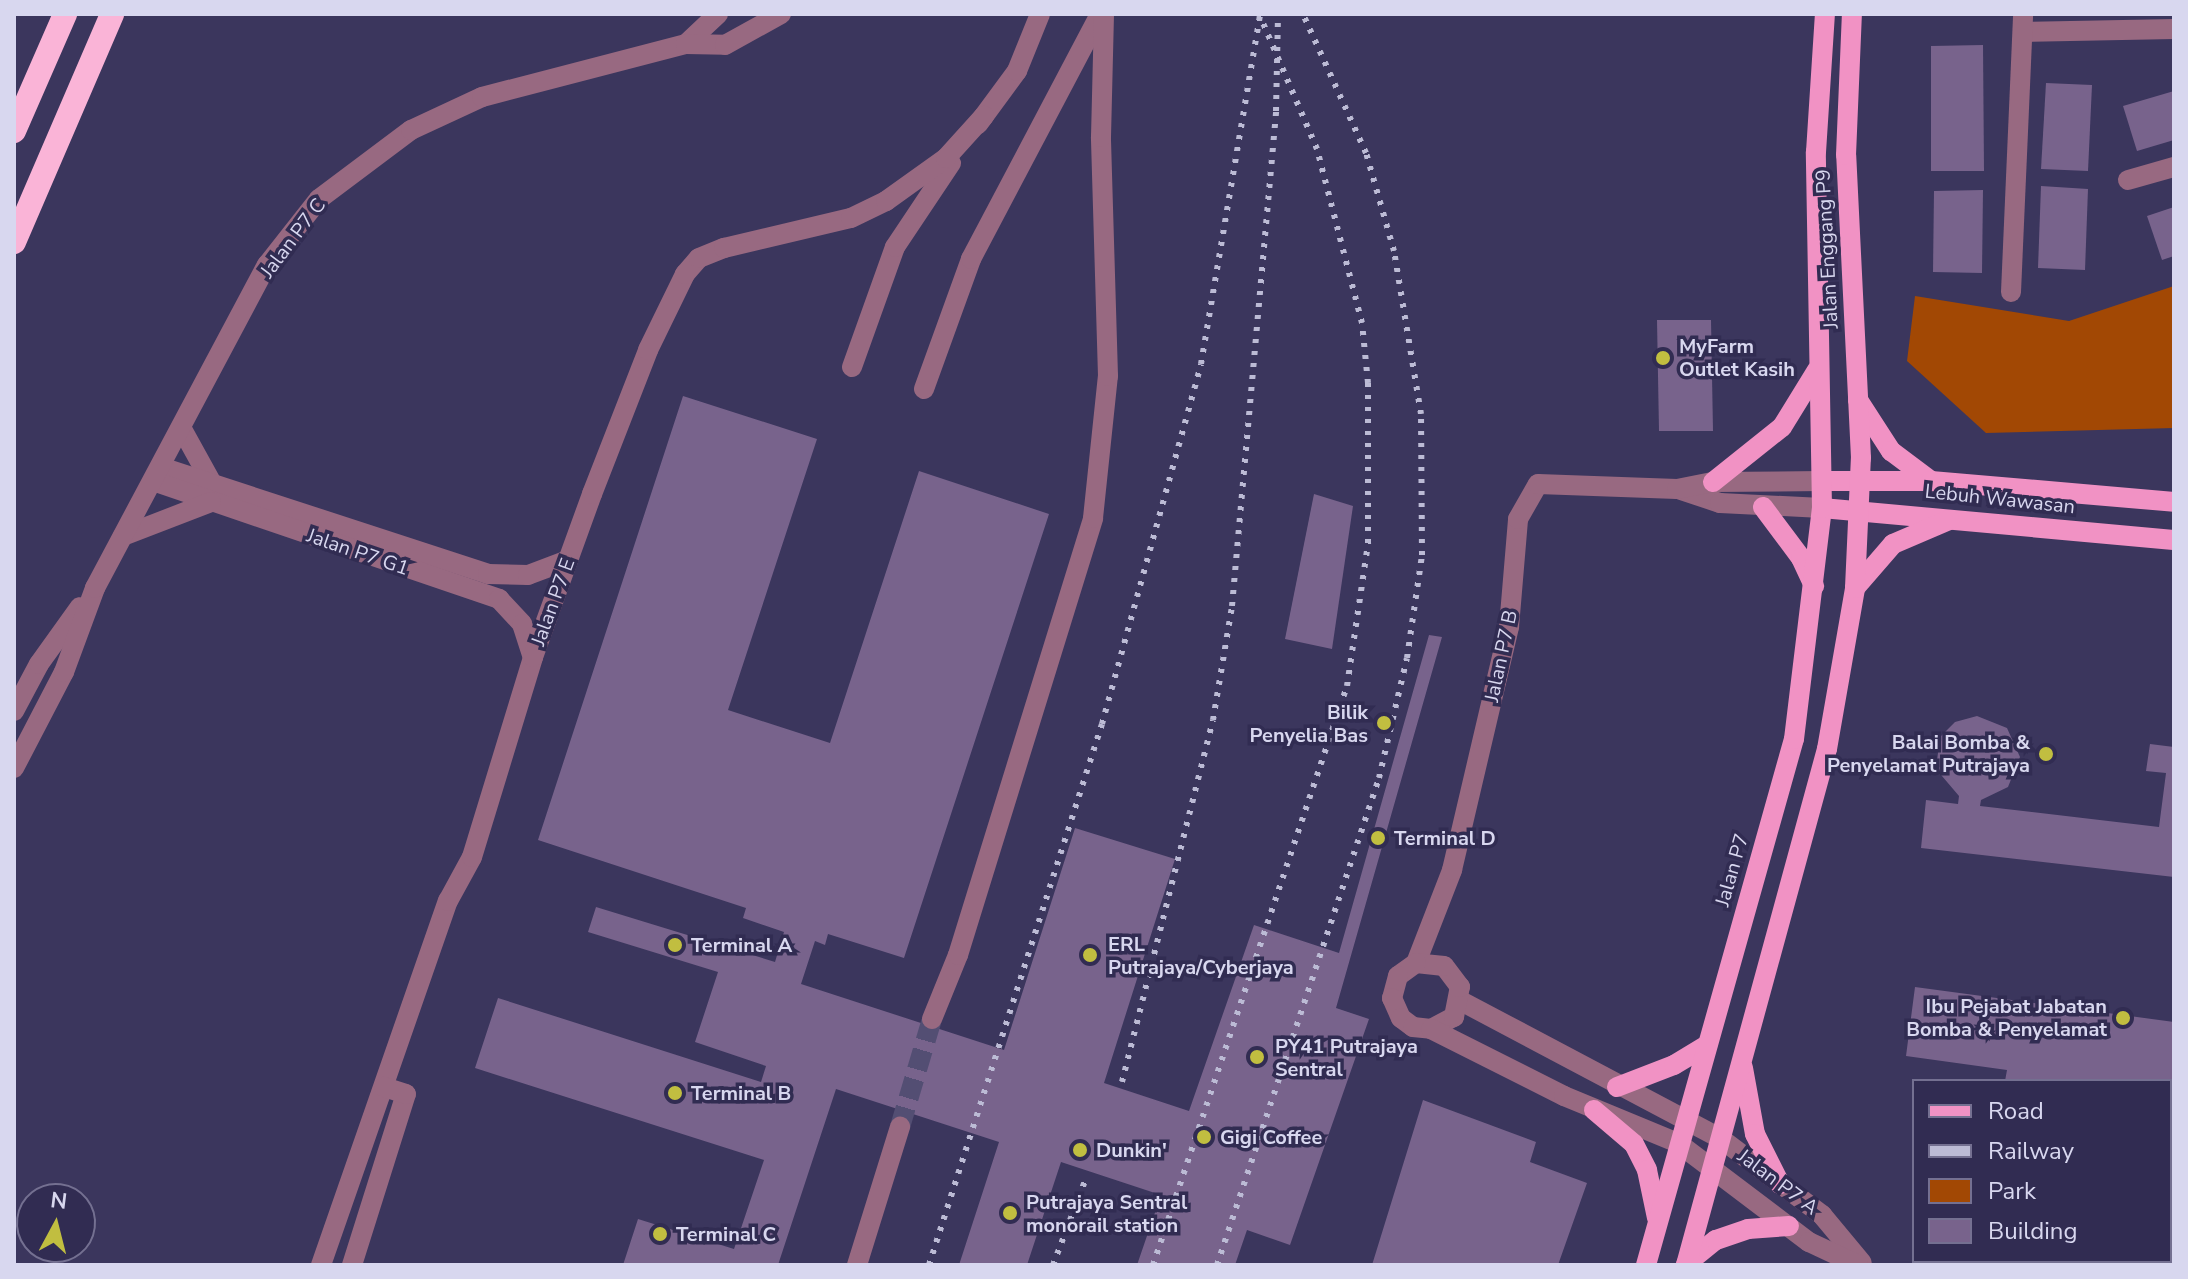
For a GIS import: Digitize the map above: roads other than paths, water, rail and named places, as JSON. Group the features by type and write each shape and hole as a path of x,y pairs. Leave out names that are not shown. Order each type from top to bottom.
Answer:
{"highway":[{"path":"14,131 65,14"},
{"path":"14,242 112,14"}],"main road":[{"name":"Jalan Enggang P9","path":"1820,363 1816,152 1825,14"},
{"name":"Jalan Enggang P9","path":"1852,14 1846,155 1858,400 1859,508 1855,588"},
{"path":"1713,482 1782,427 1820,363"},
{"name":"Jalan P7","path":"1646,1265 1684,1120 1794,739 1816,590 1822,508 1820,363"},
{"path":"1858,400 1891,451 1931,481"},
{"name":"Lebuh Wawasan","path":"1822,481 1931,481 2174,502"},
{"path":"1763,507 1801,558 1816,590"},
{"name":"Lebuh Wawasan","path":"1822,508 1859,508 2174,540"},
{"path":"1686,1265 1827,749 1855,588 1882,552 1900,539 1952,519"},
{"path":"1617,1087 1674,1065 1707,1045"},
{"path":"1742,1056 1747,1107 1780,1184"},
{"path":"1594,1110 1634,1144 1647,1170 1658,1222"},
{"path":"1686,1265 1716,1240 1748,1229 1789,1226"}],"street":[{"name":"Jalan P7 C","path":"686,44 718,14"},
{"name":"Jalan P7 C","path":"14,768 64,672 95,588 267,265 319,199 372,156 411,130 482,97 686,44 725,45 781,14"},
{"path":"852,367 895,247 1017,71 1040,14"},
{"path":"924,389 971,259 1102,14"},
{"path":"932,1019 958,955 1093,518 1108,376 1101,137 1102,14"},
{"path":"2011,292 2023,23 2162,25"},
{"name":"Jalan P7 E","path":"321,1265 448,901 472,857 533,657 568,560 648,350 685,274 699,258 851,218 886,201 946,158 984,116"},
{"path":"2128,180 2174,167"},
{"path":"123,536 213,495 182,429"},
{"name":"Jalan P7 G1","path":"157,474 499,599 522,624 533,657"},
{"name":"Jalan P7 B","path":"1678,1143 1594,1110 1431,1029 1413,1027 1393,1005 1398,976 1416,963 1455,855 1509,627 1518,519 1538,484 1549,481 1677,489 1720,503 1822,508"},
{"name":"Jalan P7 B","path":"1677,489 1713,482 1822,481"},
{"name":"Jalan P7 G1","path":"213,495 488,574 528,575 568,560"},
{"name":"Jalan P7 C","path":"14,711 39,664 95,588"},
{"path":"1416,963 1444,966 1454,975 1461,1001 1454,1017 1431,1029"},
{"path":"1461,1001 1617,1087 1684,1120"},
{"path":"352,1265 406,1094 384,1087"},
{"name":"Jalan P7 A","path":"1684,1120 1720,1138 1822,1215 1861,1265"},
{"path":"857,1265 900,1127"},
{"name":"Jalan P7 A","path":"1678,1143 1713,1166 1789,1226 1861,1265"}],"tunnel":[{"path":"900,1127 932,1019"}],"railway":[{"path":"1153,1265 1347,686 1368,543 1368,383 1362,323 1317,149 1259,14"},
{"path":"929,1265 1102,724 1201,364 1260,14"},
{"path":"1122,1082 1213,720 1232,606 1276,111 1278,14"},
{"path":"1217,1265 1379,778 1407,658 1422,555 1421,414 1394,251 1366,153 1303,14"},
{"path":"1053,1265 1086,1178"}],"place":[{"name":"MyFarm Outlet Kasih","path":"1663,358"},
{"name":"Bilik Penyelia Bas","path":"1384,723"},
{"name":"Balai Bomba & Penyelamat Putrajaya","path":"2046,754"},
{"name":"Terminal D","path":"1378,838"},
{"name":"Terminal A","path":"675,945"},
{"name":"ERL Putrajaya/Cyberjaya","path":"1090,955"},
{"name":"Ibu Pejabat Jabatan Bomba & Penyelamat","path":"2123,1018"},
{"name":"PY41 Putrajaya Sentral","path":"1257,1057"},
{"name":"Terminal B","path":"675,1093"},
{"name":"Gigi Coffee","path":"1204,1137"},
{"name":"Dunkin'","path":"1080,1150"},
{"name":"Putrajaya Sentral monorail station","path":"1010,1213"},
{"name":"Terminal C","path":"660,1234"}]}
